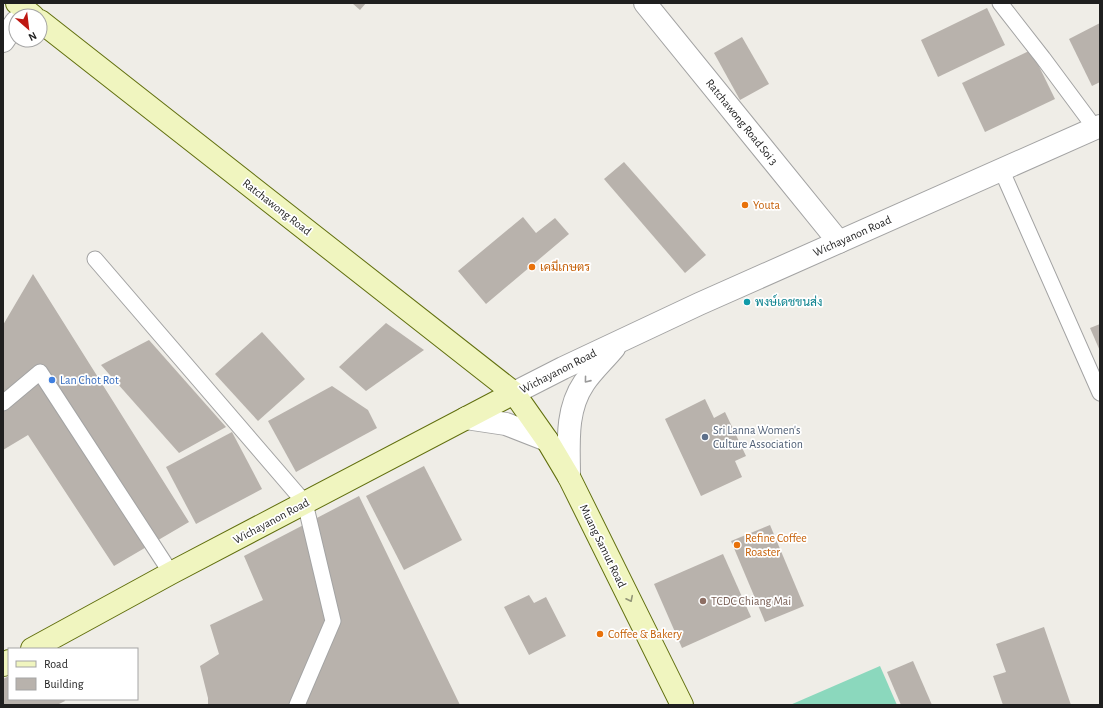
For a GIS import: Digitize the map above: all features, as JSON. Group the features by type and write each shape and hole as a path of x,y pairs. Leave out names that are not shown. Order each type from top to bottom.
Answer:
{"street":[{"name":"Ratchawong Road Soi 3","path":"645,3 838,242"},
{"name":"Ratchawong Road","path":"48,33 514,393"},
{"name":"Wichayanon Road","path":"34,648 171,573 466,418 622,340 732,289 1098,127"},
{"path":"569,477 568,437 570,412 583,384 622,340"},
{"name":"Muang Samut Road","path":"514,393 547,440 569,477 682,705"},
{"path":"466,418 506,424 547,440"}],"lane":[{"path":"1000,3 1098,127"},
{"path":"1001,169 1100,393"},
{"path":"94,259 305,503 333,621 297,705"},
{"path":"3,403 40,372 171,573"}],"green space":[{"path":"880,666 897,705 790,705"}],"building":[{"path":"352,3 366,3 360,10"},
{"path":"987,8 1005,45 938,77 921,40"},
{"path":"1100,23 1100,82 1092,86 1069,39"},
{"path":"742,37 769,84 740,100 714,53"},
{"path":"1031,50 1055,99 985,132 962,83"},
{"path":"624,162 706,255 685,273 604,179"},
{"path":"523,217 536,233 555,218 569,234 486,304 458,271"},
{"name":"Lan Chot Rot","path":"33,274 189,522 114,566 28,435 3,450 3,325"},
{"path":"386,323 424,350 366,391 339,367"},
{"path":"1100,324 1100,351 1090,328"},
{"path":"262,332 305,379 258,421 215,374"},
{"path":"149,340 226,427 179,453 101,365"},
{"path":"332,386 368,410 377,428 296,472 268,421"},
{"name":"Sri Lanna Women's Culture Association","path":"705,399 714,418 725,412 746,456 735,461 742,477 701,496 665,419"},
{"path":"232,432 262,489 196,524 166,467"},
{"path":"424,466 462,540 404,570 366,496"},
{"path":"359,496 460,705 208,705 208,698 200,666 219,654 210,625 263,600 244,556"},
{"path":"770,525 804,606 765,622 731,541"},
{"name":"TCDC Chiang Mai","path":"723,554 751,617 682,648 654,584"},
{"path":"529,595 534,603 546,597 566,636 529,655 504,607"},
{"path":"1044,627 1071,705 1003,705 993,676 1006,672 996,644"},
{"path":"913,661 932,705 901,705 887,672"},
{"path":"8,676 8,700 65,701 57,705 3,705 3,679"}],"place":[{"name":"Youta","path":"745,205"},
{"name":"เคมีเกษตร","path":"532,267"},
{"name":"พงษ์เดชขนส่ง","path":"747,302"},
{"name":"Lan Chot Rot","path":"52,380"},
{"name":"Sri Lanna Women's Culture Association","path":"705,437"},
{"name":"Refine Coffee Roaster","path":"737,545"},
{"name":"TCDC Chiang Mai","path":"703,601"},
{"name":"Coffee & Bakery","path":"600,634"}]}
